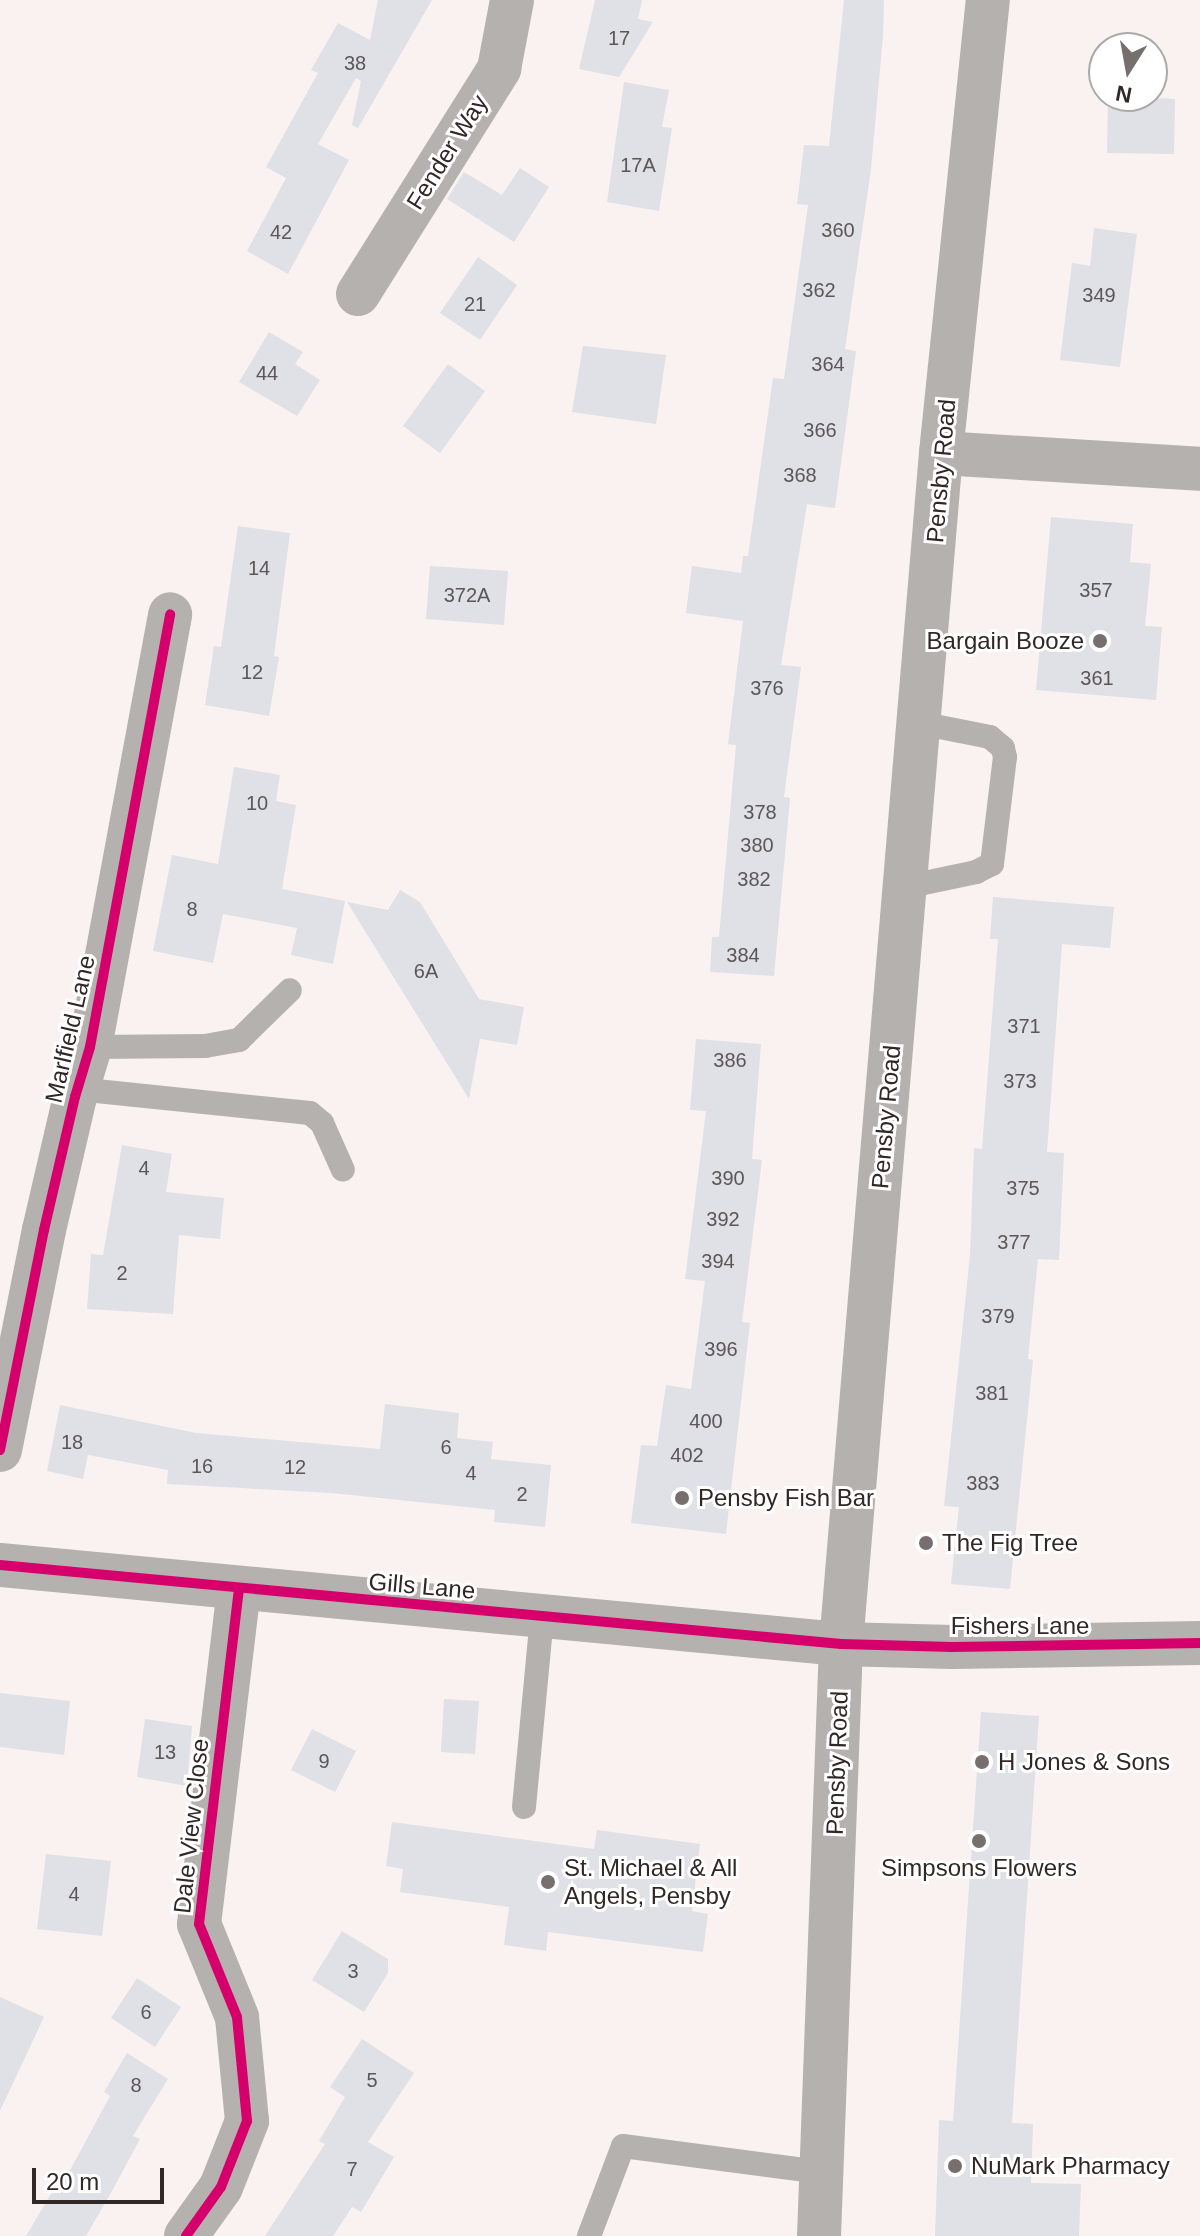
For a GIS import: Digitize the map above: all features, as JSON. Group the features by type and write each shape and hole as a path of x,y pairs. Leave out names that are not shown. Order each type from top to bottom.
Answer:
{"street":[{"name":"Fender Way","path":"358,294 499,69 512,0"},
{"name":"Pensby Road","path":"819,2236 841,1644 941,453 988,0"},
{"path":"941,453 1200,469"},
{"name":"Marlfield Lane","path":"0,1450 77,1089 90,1047 170,614"},
{"name":"Gills Lane","path":"0,1565 841,1644"},
{"name":"Dale View Close","path":"186,2236 221,2187 247,2121 237,2017 199,1924 239,1589"},
{"name":"Fishers Lane","path":"841,1644 952,1647 1200,1643"}],"lane":[{"path":"905,887 976,872 992,864 1005,757 1003,748 990,737 919,723"},
{"path":"90,1047 205,1046 239,1040 290,990"},
{"path":"77,1089 310,1113 322,1123 343,1170"},
{"path":"524,1807 542,1617"},
{"path":"589,2236 623,2146 821,2172"}],"building":[{"path":"378,0 432,0 358,128 352,125 361,81 356,78 318,144 349,160 288,274 247,251 286,178 266,167 318,73 311,70 338,23 370,40"},
{"path":"595,0 642,0 638,19 653,22 619,77 579,69"},
{"path":"844,0 884,0 883,36 871,169 845,349 856,351 835,508 807,504 781,665 801,667 784,797 790,798 774,976 710,972 712,937 719,937 736,745 728,744 743,621 686,613 692,566 741,573 743,556 748,556 773,378 784,379 808,205 797,204 804,145 829,146"},
{"path":"624,82 669,90 662,127 672,128 659,211 607,202"},
{"path":"1168,99 1175,99 1174,154 1107,153 1108,112 1168,112"},
{"path":"520,168 549,187 514,242 447,199 464,172 502,195"},
{"path":"1094,228 1137,234 1120,367 1060,360 1072,263 1090,266"},
{"path":"478,257 517,285 480,340 440,313"},
{"path":"269,332 303,352 295,364 320,380 297,416 239,382"},
{"path":"583,346 666,355 656,424 572,412"},
{"path":"448,364 485,391 440,453 403,426"},
{"path":"1051,517 1133,524 1130,562 1151,564 1145,626 1162,627 1156,700 1036,690"},
{"path":"238,526 290,533 274,656 279,657 269,716 205,705 214,646 221,647"},
{"path":"430,566 508,571 504,625 426,619"},
{"path":"234,767 280,775 276,801 296,805 282,889 345,901 333,964 291,955 297,928 223,914 213,963 153,951 172,855 218,864"},
{"path":"400,890 420,902 479,999 524,1007 517,1045 480,1039 469,1099 347,902 388,910"},
{"path":"993,897 1114,907 1110,948 1062,944 1047,1152 1064,1153 1059,1260 1038,1259 1028,1359 1033,1360 1010,1589 951,1584 959,1507 944,1506 970,1255 974,1148 982,1149 998,939 990,939"},
{"path":"696,1039 761,1044 752,1159 762,1160 742,1322 750,1323 726,1534 631,1523 641,1445 657,1446 666,1385 691,1389 705,1281 685,1279 706,1111 690,1110"},
{"path":"122,1145 172,1154 166,1192 224,1198 220,1239 179,1235 173,1314 87,1309 91,1254 103,1255"},
{"path":"385,1404 459,1413 457,1438 493,1442 491,1459 551,1465 545,1527 494,1522 495,1510 332,1493 167,1484 168,1470 88,1455 83,1479 47,1471 60,1405 196,1433 380,1449"},
{"path":"0,1693 70,1701 64,1755 0,1747"},
{"path":"444,1699 479,1701 475,1754 441,1752"},
{"path":"981,1712 1039,1716 1012,2123 1033,2124 1031,2183 1081,2184 1079,2236 935,2236 939,2120 953,2121"},
{"path":"145,1719 192,1726 187,1786 137,1777"},
{"path":"312,1729 356,1751 335,1792 291,1770"},
{"name":"St. Michael & All Angels, Pensby","path":"392,1822 594,1849 597,1830 700,1844 692,1911 708,1914 703,1952 548,1932 546,1951 504,1945 509,1907 400,1892 403,1869 386,1866"},
{"path":"46,1854 111,1861 102,1936 37,1929"},
{"path":"342,1931 388,1959 388,1973 364,2012 312,1980"},
{"path":"137,1978 181,2007 155,2047 111,2018"},
{"path":"0,1997 44,2017 0,2111"},
{"path":"362,2039 414,2073 368,2142 394,2157 361,2212 352,2207 333,2236 265,2236 325,2144 319,2141 345,2097 330,2087"},
{"path":"127,2053 168,2079 133,2136 140,2139 112,2191 86,2236 26,2236 64,2172 68,2174 110,2096 104,2092"}],"cycle path":[{"path":"0,1450 44,1230 90,1047 170,614"},
{"path":"0,1565 841,1644 952,1647 1200,1643"},
{"path":"186,2236 221,2187 247,2121 237,2017 199,1924 239,1589"}],"place":[{"name":"Bargain Booze","path":"1100,641"},
{"name":"Pensby Fish Bar","path":"682,1498"},
{"name":"The Fig Tree","path":"926,1543"},
{"name":"H Jones & Sons","path":"982,1762"},
{"name":"Simpsons Flowers","path":"979,1841"},
{"name":"St. Michael & All Angels, Pensby","path":"548,1882"},
{"name":"NuMark Pharmacy","path":"955,2166"}]}
